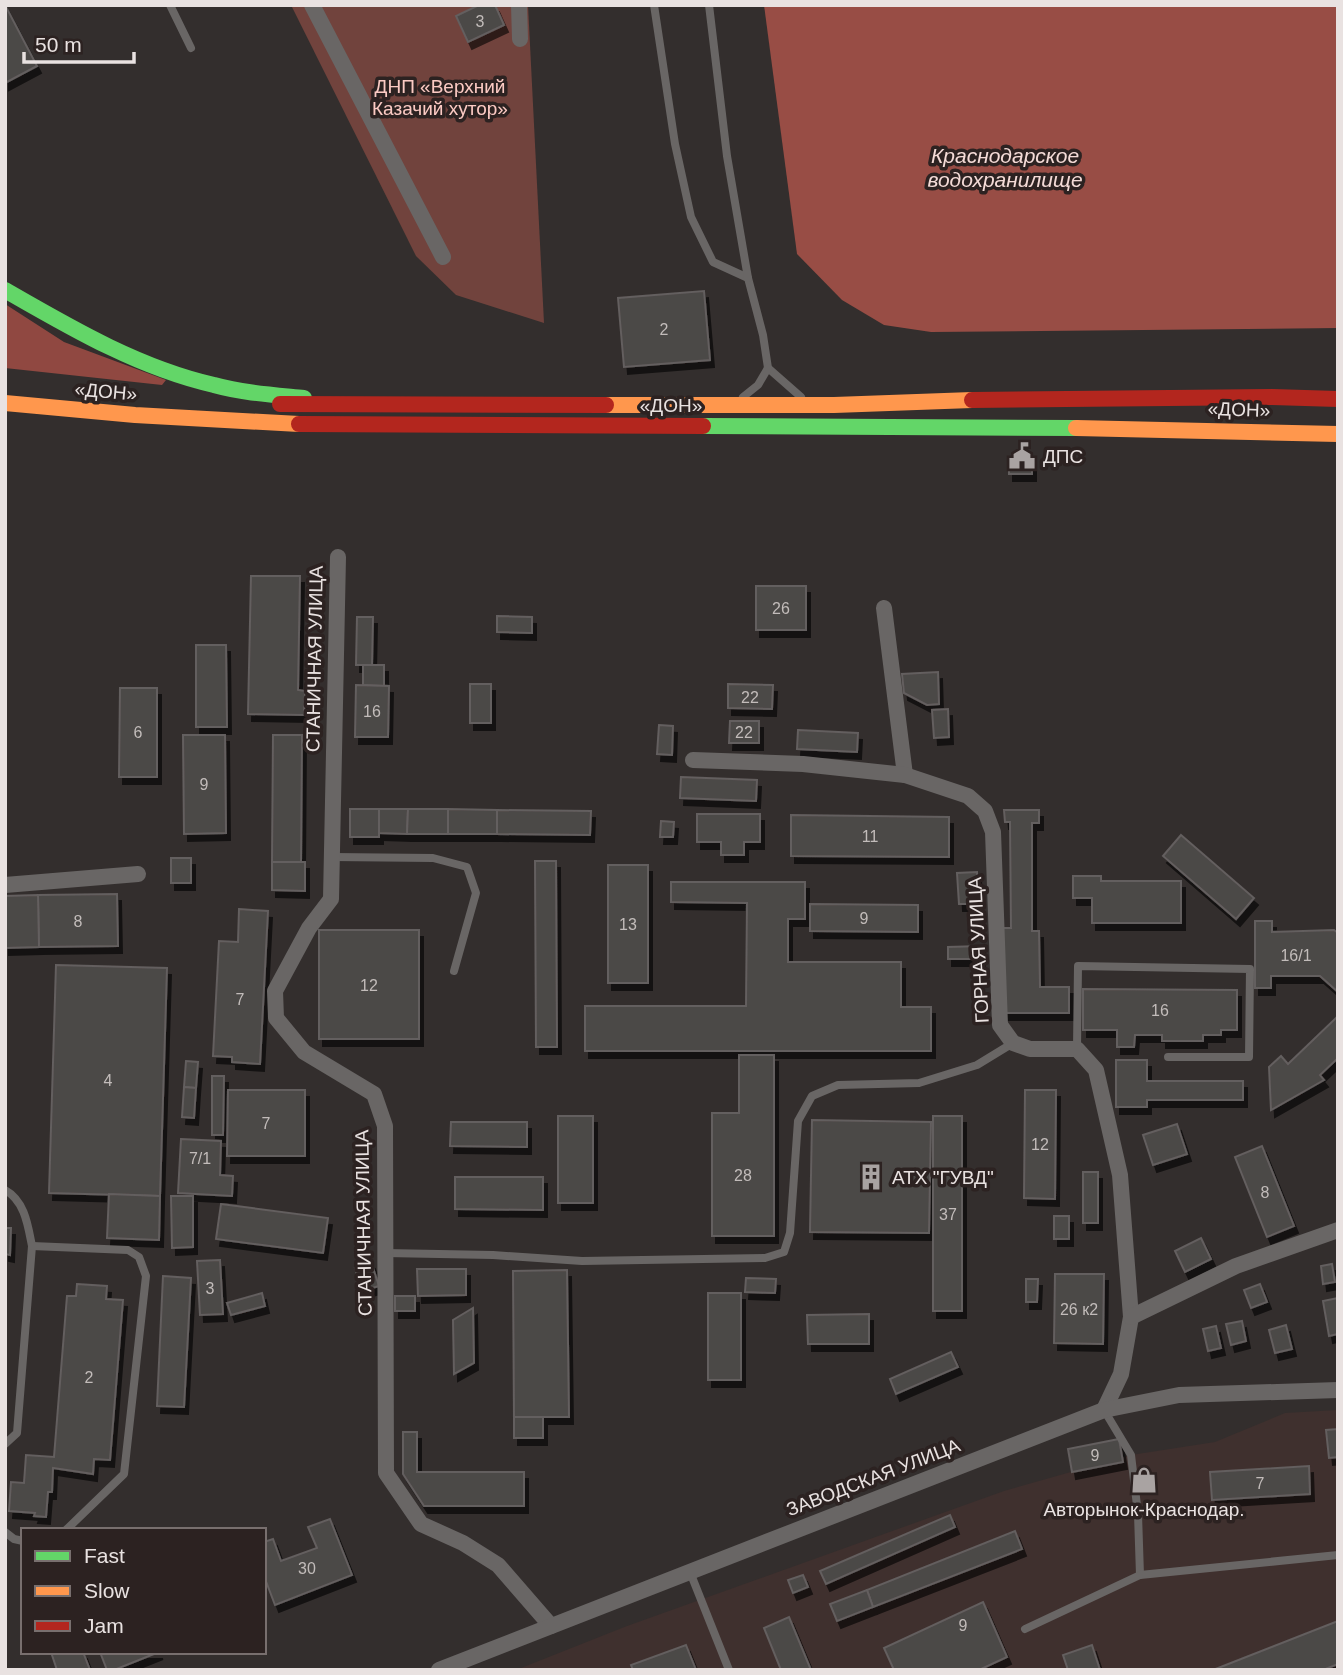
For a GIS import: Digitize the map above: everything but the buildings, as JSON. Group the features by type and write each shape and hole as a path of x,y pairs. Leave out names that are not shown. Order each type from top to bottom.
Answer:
{"main road":[{"path":"5,290 82,334 206,384 368,405"},
{"name":"«ДОН»","path":"204,400 368,405 808,404 1272,397 1338,399"},
{"name":"«ДОН»","path":"5,403 99,412 325,425 1161,428 1338,434"},
{"path":"5,418 99,412"}],"street":[{"path":"312,5 443,257"},
{"path":"519,5 520,39"},
{"name":"СТАНИЧНАЯ УЛИЦА","path":"338,557 331,899 309,928 275,991 276,1018 304,1052 374,1094 385,1126 386,1473 421,1524 463,1543 498,1565 551,1626"},
{"path":"884,608 905,775"},
{"name":"ГОРНАЯ УЛИЦА","path":"693,760 803,764 905,775 968,796 985,811 993,832 1000,1025 1013,1043 1030,1049 1077,1049"},
{"path":"5,885 138,874"},
{"path":"1077,1049 1096,1070 1120,1175 1131,1317 1121,1374 1104,1410"},
{"path":"1131,1317 1236,1266 1338,1230"},
{"name":"ЗАВОДСКАЯ УЛИЦА","path":"439,1670 1104,1410 1179,1395 1338,1390"}],"lane":[{"path":"170,5 191,48"},
{"path":"654,5 675,144 691,217 713,262 748,278"},
{"path":"709,5 727,156 748,278 763,335 768,368 758,385 736,404"},
{"path":"768,368 808,404"},
{"path":"332,857 433,858 467,867 476,893 454,971"},
{"path":"1077,1049 1078,966 1250,969 1249,1058 1168,1058"},
{"path":"385,1253 493,1255 582,1261 765,1258 784,1252 790,1233 797,1121 811,1096 838,1085 919,1083 977,1065 1013,1043"},
{"path":"5,1190 13,1194 26,1217 32,1246 17,1433 5,1444"},
{"path":"32,1246 128,1250 139,1257 146,1276 124,1474 68,1528"},
{"path":"1104,1410 1131,1455 1138,1514 1140,1575"},
{"path":"5,1532 21,1541"},
{"path":"1025,1629 1140,1575 1338,1555"},
{"path":"690,1572 729,1670"}],"shaded area":[{"path":"5,304 64,342 166,380 162,385 5,368"},
{"path":"1338,1410 1338,1670 516,1670 627,1626 1004,1491 1131,1455 1215,1442 1285,1413"}],"green space":[{"name":"ДНП «Верхний Казачий хутор»","path":"291,5 528,5 544,323 456,295 416,256"}],"water":[{"name":"Краснодарское водохранилище","path":"764,5 1338,5 1338,328 931,332 884,325 842,300 797,254"}],"traffic: fast":[{"path":"5,290 106,345 186,378 225,388 304,398"},
{"path":"703,426 1076,428"}],"traffic: slow":[{"path":"606,405 834,405 972,400"},
{"path":"5,403 135,415 299,424"},
{"path":"1076,428 1338,434"}],"traffic: jam":[{"path":"972,400 1272,397 1338,399"},
{"path":"280,404 606,405"},
{"path":"299,424 703,426"}],"place":[{"name":"ДПС","path":"1022,456"},
{"name":"АТХ \"ГУВД\"","path":"871,1177"},
{"name":"Авторынок-Краснодар.","path":"1144,1480"}]}
